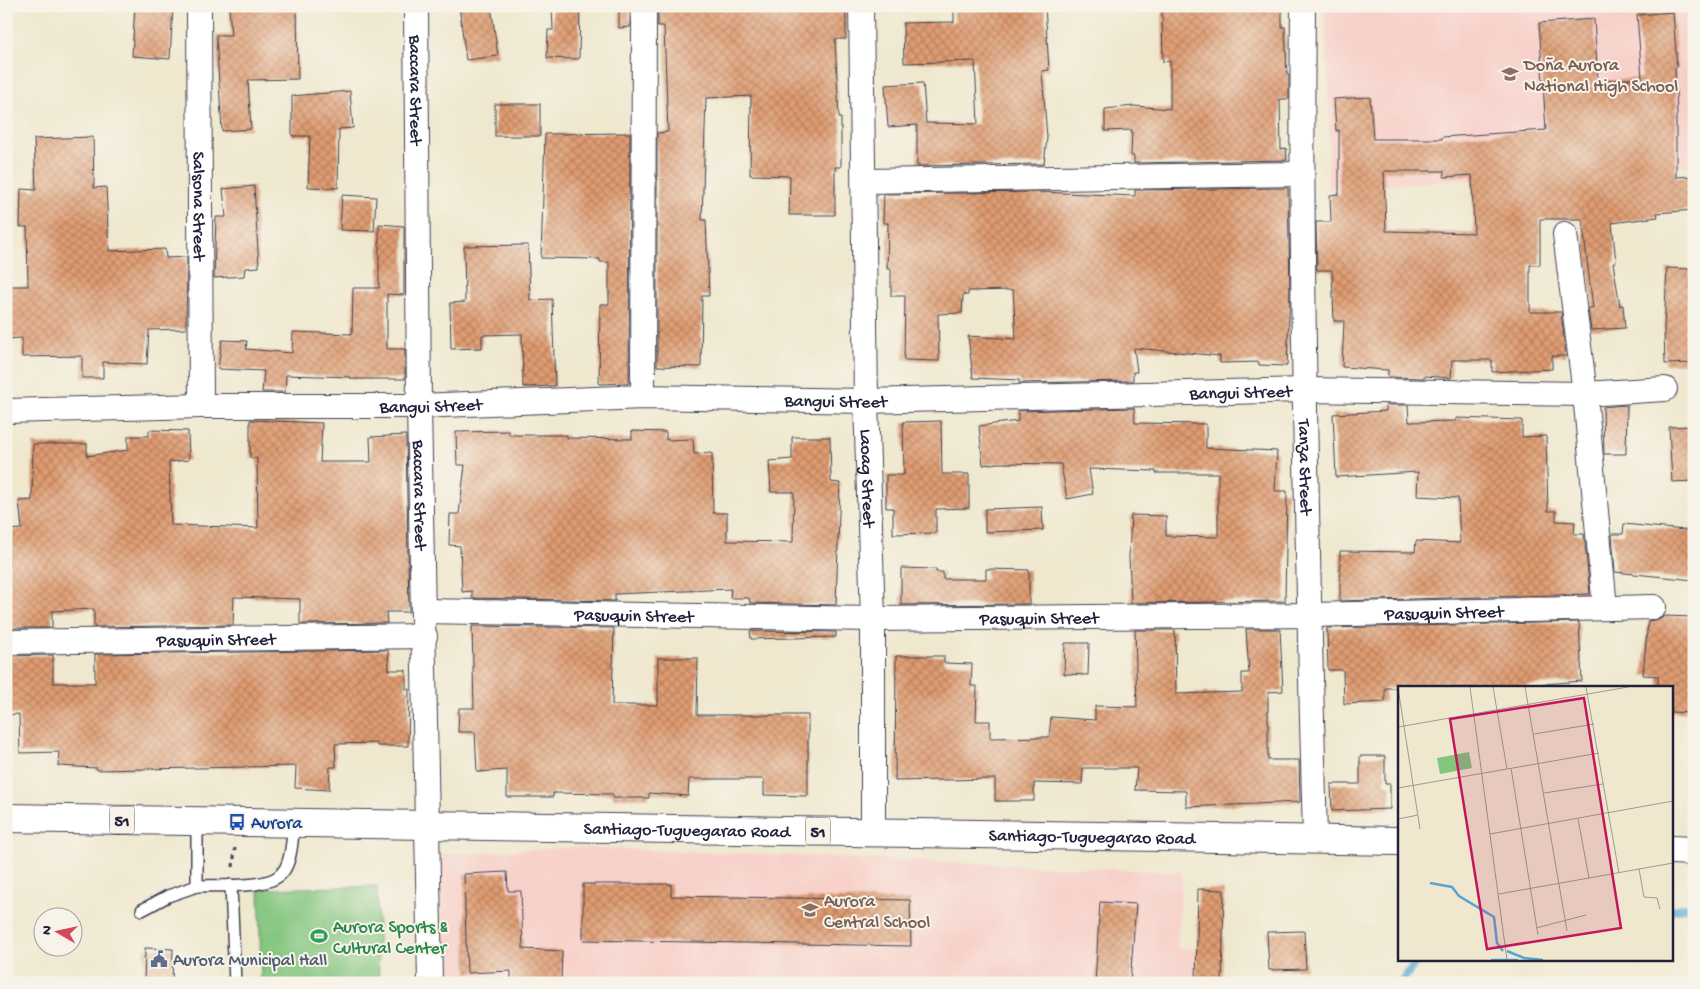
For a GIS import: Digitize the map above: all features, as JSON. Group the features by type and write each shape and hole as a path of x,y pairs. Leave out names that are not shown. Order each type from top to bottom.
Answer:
{"highway":[{"name":"Santiago-Tuguegarao Road","path":"6,818 294,824 1316,838 1398,841"},
{"path":"1672,850 1694,851"}],"street":[{"name":"Salsona Street","path":"199,6 201,406"},
{"name":"Baccara Street","path":"416,6 419,406 425,636 430,983"},
{"path":"643,397 644,6"},
{"name":"Laoag Street","path":"861,6 866,401 873,619 873,831"},
{"name":"Tanza Street","path":"1303,6 1301,174 1303,390 1316,838"},
{"path":"864,181 1301,174"},
{"path":"1564,234 1585,394 1605,608"},
{"name":"Bangui Street","path":"6,412 201,406 419,406 643,397 866,401 1303,390 1585,394 1665,389"},
{"name":"Pasuquin Street","path":"424,610 873,619 1310,615 1654,607"},
{"name":"Pasuquin Street","path":"6,642 425,636"}],"lane":[{"path":"197,821 197,886"},
{"path":"142,910 168,896 197,886 265,883 281,875 287,863 294,824"},
{"path":"231,885 235,983"}],"path":[{"path":"231,885 237,822"}],"shaded area":[{"name":"Doña Aurora National High School","path":"1325,6 1694,6 1694,165 1327,189 1330,142"},
{"name":"Aurora Central School","path":"576,847 1182,872 1177,948 1196,950 1195,983 441,983 439,855"}],"green space":[{"name":"Aurora Sports & Cultural Center","path":"377,886 379,983 261,983 259,889"}],"building":[{"path":"135,6 173,6 170,59 132,56"},
{"path":"229,6 297,6 298,79 248,80 251,129 222,131 216,35 231,35"},
{"path":"459,6 491,6 498,56 466,60"},
{"path":"552,6 580,6 579,59 547,58 548,30 553,30"},
{"path":"619,6 630,6 630,27 619,28"},
{"path":"658,6 846,6 846,39 835,39 839,118 841,118 841,167 835,167 835,215 789,215 790,176 750,175 751,96 706,98 702,220 706,220 709,296 702,296 701,367 657,366 657,133 668,132 664,26 658,26"},
{"path":"969,6 1045,6 1049,70 1042,71 1047,138 1044,164 917,166 917,125 888,127 885,85 923,83 926,123 978,124 975,61 904,63 903,23 954,22 954,10 970,10"},
{"path":"1209,6 1282,6 1282,27 1285,27 1287,75 1289,75 1289,99 1280,99 1281,149 1286,148 1287,160 1134,163 1134,156 1131,156 1132,130 1105,131 1105,109 1134,106 1170,109 1170,61 1163,62 1162,11 1209,10"},
{"path":"1673,12 1677,67 1675,67 1677,115 1676,177 1694,176 1694,210 1657,213 1658,217 1612,223 1616,262 1613,263 1620,306 1623,305 1625,328 1591,330 1588,308 1593,308 1582,219 1540,219 1540,265 1530,265 1530,312 1561,312 1566,356 1552,356 1552,369 1492,372 1492,360 1452,360 1451,378 1424,376 1424,378 1388,377 1388,370 1342,367 1344,321 1334,321 1332,270 1317,270 1316,222 1331,222 1330,195 1339,194 1339,130 1336,131 1334,99 1370,97 1373,139 1442,139 1442,137 1546,130 1539,23 1594,19 1598,81 1642,78 1637,15","holes":["1384,171 1444,171 1444,177 1472,175 1474,233 1386,231"]},
{"path":"350,91 353,128 339,129 338,188 308,187 310,136 292,136 292,96"},
{"path":"495,104 540,104 540,136 495,136"},
{"path":"630,133 629,383 599,384 600,304 609,304 609,262 600,262 600,259 541,258 545,134"},
{"path":"93,137 94,188 106,187 109,251 165,249 166,258 187,257 186,329 149,330 147,364 103,362 103,378 82,378 82,356 22,357 22,338 6,339 6,286 28,286 27,227 20,227 21,189 36,190 34,139"},
{"path":"254,186 259,267 245,268 244,276 214,278 216,217 226,217 223,189"},
{"path":"1288,188 1290,291 1287,366 1259,365 1259,362 1220,363 1220,356 1134,348 1137,372 1133,372 1133,381 1019,383 1019,380 973,378 968,336 1016,339 1013,290 968,291 968,295 963,295 962,313 938,314 939,361 904,360 905,296 891,296 891,269 887,269 888,223 883,223 884,194 1039,192 1135,196 1135,190"},
{"path":"342,195 376,197 374,231 340,230"},
{"path":"379,224 404,226 404,295 387,294 387,349 405,349 405,379 351,379 351,377 286,375 285,392 262,392 264,371 218,369 222,340 247,341 246,349 292,353 293,332 352,334 353,288 379,288"},
{"path":"528,245 530,300 552,299 555,386 523,387 522,334 482,335 482,348 451,349 450,303 465,302 464,246"},
{"path":"1667,268 1691,269 1689,313 1692,363 1665,364 1664,330"},
{"path":"1386,405 1408,405 1409,422 1456,421 1456,418 1522,420 1522,437 1546,436 1548,511 1556,511 1556,521 1575,522 1574,534 1584,534 1590,594 1340,601 1340,551 1415,552 1416,541 1460,543 1458,498 1417,496 1418,472 1336,477 1333,414 1386,411"},
{"path":"1627,405 1626,454 1604,454 1603,407"},
{"path":"1134,408 1135,423 1206,424 1206,448 1277,451 1275,491 1287,491 1285,601 1131,603 1129,557 1131,515 1166,516 1166,536 1218,537 1218,473 1156,473 1156,471 1089,469 1093,494 1067,499 1061,464 998,463 983,465 979,426 1018,421 1018,411"},
{"path":"250,420 322,423 320,462 371,462 370,437 406,435 409,612 386,612 387,623 300,624 300,599 234,597 233,625 94,627 94,609 52,611 52,628 11,628 7,530 22,529 19,501 32,500 33,444 87,444 87,456 128,450 128,436 149,436 149,430 188,431 189,460 169,462 171,525 258,528 257,458 250,458"},
{"path":"941,421 942,474 969,474 969,508 936,509 936,533 893,534 893,508 886,508 886,475 904,475 903,422"},
{"path":"1694,426 1694,481 1672,482 1669,427"},
{"path":"509,431 509,435 567,435 567,438 632,439 632,431 666,432 666,440 693,439 694,454 712,453 713,513 727,513 727,541 793,542 794,492 771,492 769,461 792,459 792,437 830,437 831,482 840,483 836,605 750,603 749,598 730,598 731,589 615,594 615,601 472,598 472,591 462,592 460,546 449,545 450,514 459,514 465,465 457,465 456,432"},
{"path":"1042,507 1043,530 985,532 985,509"},
{"path":"1624,524 1694,531 1694,580 1615,572 1612,534 1623,534"},
{"path":"901,568 936,569 936,572 943,572 943,579 986,579 986,569 1029,570 1029,604 901,605"},
{"path":"1664,616 1694,617 1693,713 1672,712 1672,686 1658,686 1658,676 1643,675 1648,621 1661,619"},
{"path":"1579,622 1582,681 1520,686 1398,686 1398,688 1385,688 1385,702 1344,704 1343,670 1328,670 1327,628"},
{"path":"472,626 614,628 612,705 658,705 658,658 698,658 697,715 808,715 808,796 764,795 764,779 689,779 688,796 649,793 649,798 613,798 613,794 553,793 553,797 507,797 507,770 477,772 475,732 458,732 459,708 474,708"},
{"path":"1246,629 1280,629 1283,691 1268,692 1268,760 1299,760 1300,802 1186,807 1186,791 1135,790 1137,768 1083,768 1082,784 1034,783 1034,801 995,801 995,779 895,781 896,656 944,656 944,663 972,664 971,686 977,686 976,721 990,721 990,738 1049,737 1051,717 1095,720 1095,706 1137,707 1135,630 1175,630 1176,694 1242,692 1242,673 1249,673"},
{"path":"750,631 836,632 836,637 751,639"},
{"path":"1065,643 1089,643 1088,675 1064,674"},
{"path":"388,650 389,670 406,670 406,689 409,689 408,746 377,746 377,743 335,744 336,767 330,767 329,790 295,788 296,766 97,770 97,768 58,766 59,752 20,753 19,714 8,715 6,656 53,655 53,683 95,683 95,654"},
{"path":"1360,756 1385,756 1385,784 1390,784 1390,809 1332,811 1331,784 1360,784"},
{"path":"507,872 508,891 521,891 523,949 562,951 561,983 511,983 511,971 467,973 464,874"},
{"path":"583,884 671,884 671,896 910,900 911,946 583,940"},
{"path":"1198,889 1224,890 1222,983 1196,983"},
{"path":"1100,902 1136,904 1130,983 1095,983"},
{"path":"1304,931 1306,969 1269,970 1267,932"},
{"path":"145,948 173,949 172,983 144,983"}],"waterway":[{"path":"1672,910 1694,906"},
{"path":"1401,983 1416,962"}],"place":[{"name":"Doña Aurora National High School","path":"1510,74"},
{"name":"Aurora","path":"237,822"},
{"name":"Aurora Central School","path":"810,910"},
{"name":"Aurora Sports & Cultural Center","path":"319,936"},
{"name":"Aurora Municipal Hall","path":"159,959"}]}
